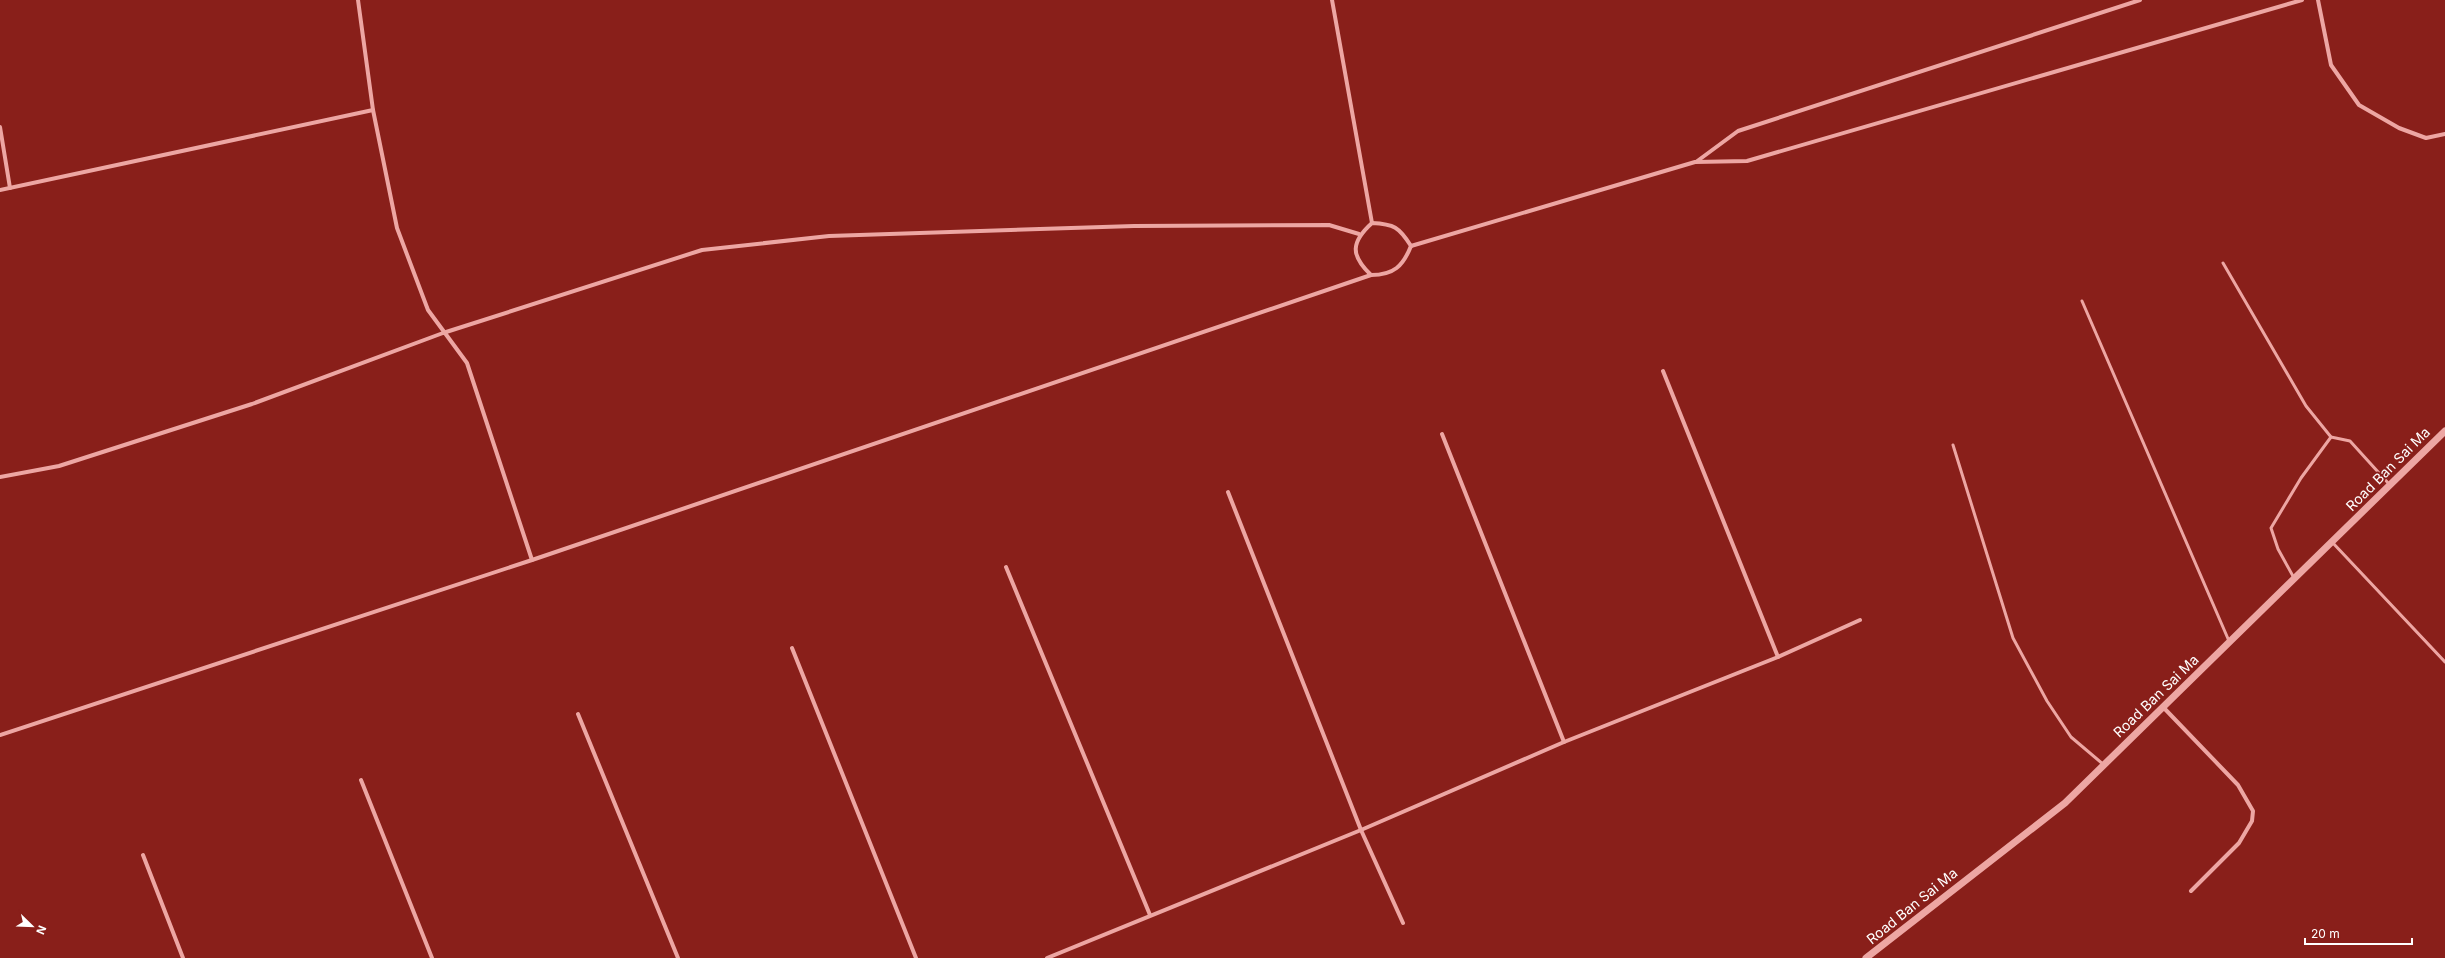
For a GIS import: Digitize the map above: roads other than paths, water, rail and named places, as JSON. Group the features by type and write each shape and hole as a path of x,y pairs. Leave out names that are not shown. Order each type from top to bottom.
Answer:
{"street":[{"path":"358,0 373,110 397,228 428,310 443,333 467,363 532,560"},
{"path":"1332,0 1372,223"},
{"path":"1695,162 1738,131 2140,0"},
{"path":"0,735 532,560 1371,275 1385,275 1397,268 1406,257 1411,246 1695,162 1747,161 2302,0"},
{"path":"2318,0 2331,64 2359,106 2399,128 2426,138 2445,134"},
{"path":"0,190 373,110"},
{"path":"0,127 10,188"},
{"path":"1371,275 1359,263 1355,253 1359,234 1372,223 1387,224 1401,230 1411,246"},
{"path":"0,477 59,466 252,404 443,333 702,250 829,236 1134,226 1329,225 1359,234"},
{"path":"1663,372 1778,657"},
{"name":"Road Ban Sai Ma","path":"1866,958 2065,803 2445,431"},
{"path":"1442,434 1564,742"},
{"path":"1228,492 1361,830 1403,923"},
{"path":"1006,567 1150,915"},
{"path":"1047,958 1361,830 1564,742 1778,657 1860,620"},
{"path":"792,648 916,958"},
{"path":"2163,707 2238,785 2253,811 2252,821 2239,843 2191,891"},
{"path":"578,714 678,958"},
{"path":"360,780 432,958"},
{"path":"143,855 183,958"}],"lane":[{"path":"2223,263 2306,406 2332,437 2350,441 2390,486"},
{"path":"2082,300 2230,643"},
{"path":"2295,578 2278,549 2271,528 2300,478 2332,437"},
{"path":"1953,446 2013,638 2047,701 2071,737 2104,765"},
{"path":"2332,542 2445,662"}]}
